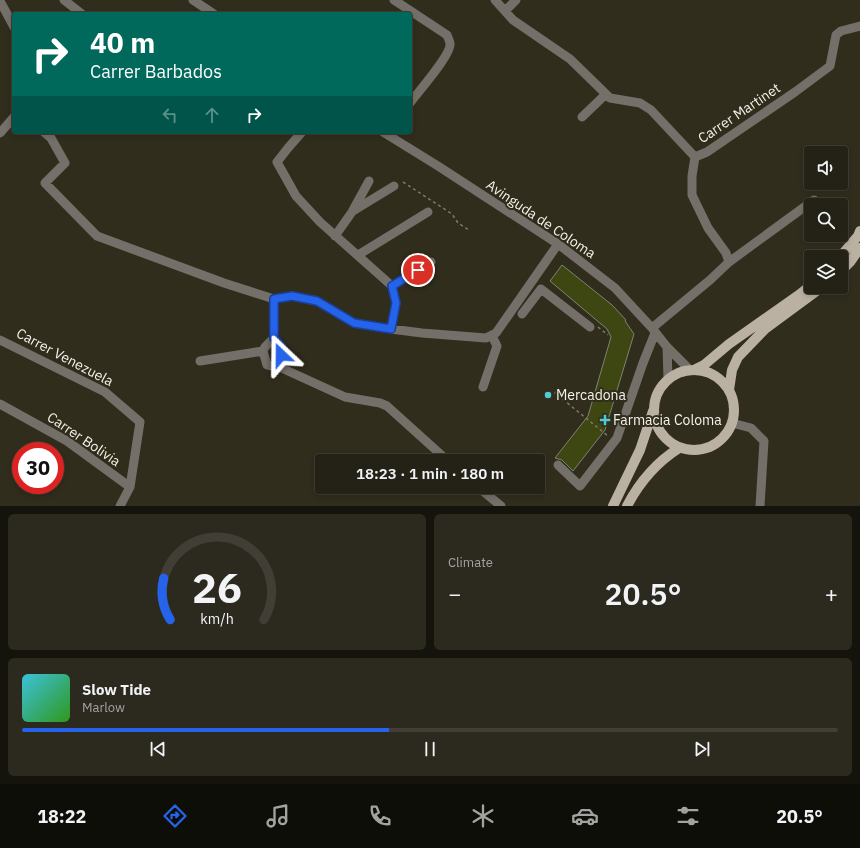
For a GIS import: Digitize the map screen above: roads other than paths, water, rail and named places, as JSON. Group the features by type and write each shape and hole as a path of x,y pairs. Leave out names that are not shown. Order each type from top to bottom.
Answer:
{"main road":[{"path":"845,250 860,231"},
{"path":"848,264 858,254"},
{"path":"613,506 640,450 653,410 655,398 660,388 675,374 692,370 704,364 729,344 804,291"},
{"path":"729,390 732,370 738,356 765,329 812,294"},
{"path":"653,410 655,422 660,432 668,441 679,448 691,450 704,449 716,444 726,435 732,423 734,412 733,400 729,390 720,379 708,372 692,370"},
{"path":"627,506 633,495 652,470 666,457 679,448"}],"street":[{"path":"64,0 79,12"},
{"path":"194,0 211,12"},
{"path":"394,0 412,12"},
{"path":"495,0 513,20 570,59 610,98 640,103 651,110 695,157"},
{"path":"505,11 516,0"},
{"path":"0,1 12,23"},
{"path":"412,12 446,35 450,43 449,50 444,59 412,100"},
{"name":"Carrer Martinet","path":"730,262 726,253 708,228 692,195 692,176 695,157 707,152 795,92 830,66 836,35 841,31 860,26"},
{"path":"582,117 606,94"},
{"path":"0,133 12,119"},
{"path":"46,134 51,138 65,163 45,183 97,236 224,283 274,299 292,296 317,301 354,323 391,329 469,337 486,338 492,336 496,334 558,244"},
{"path":"300,134 278,162 296,196 320,222 392,286 396,303 391,329"},
{"name":"Avinguda de Coloma","path":"388,134 558,244 615,288 654,330 667,347 692,370"},
{"path":"335,236 352,212 369,181"},
{"path":"352,212 396,182"},
{"path":"558,465 580,486 617,438 654,330 730,262 804,207"},
{"path":"358,255 428,212"},
{"path":"392,286 431,262"},
{"path":"514,308 524,316 541,290 590,327"},
{"path":"274,299 274,338 281,346 282,352 275,365"},
{"path":"483,387 496,346 492,336"},
{"path":"274,338 264,347 263,351 267,365 275,365 345,397 380,403 387,406 440,454"},
{"name":"Carrer Venezuela","path":"0,340 105,392 140,422 130,487 120,506"},
{"path":"667,347 668,379"},
{"path":"200,361 263,351"},
{"name":"Carrer Bolivia","path":"0,404 67,441 130,487"},
{"path":"732,423 751,428 764,441 760,506"},
{"path":"486,494 501,506"}],"place":[{"name":"Mercadona","path":"548,395"},
{"name":"Farmacia Coloma","path":"605,420"}]}
